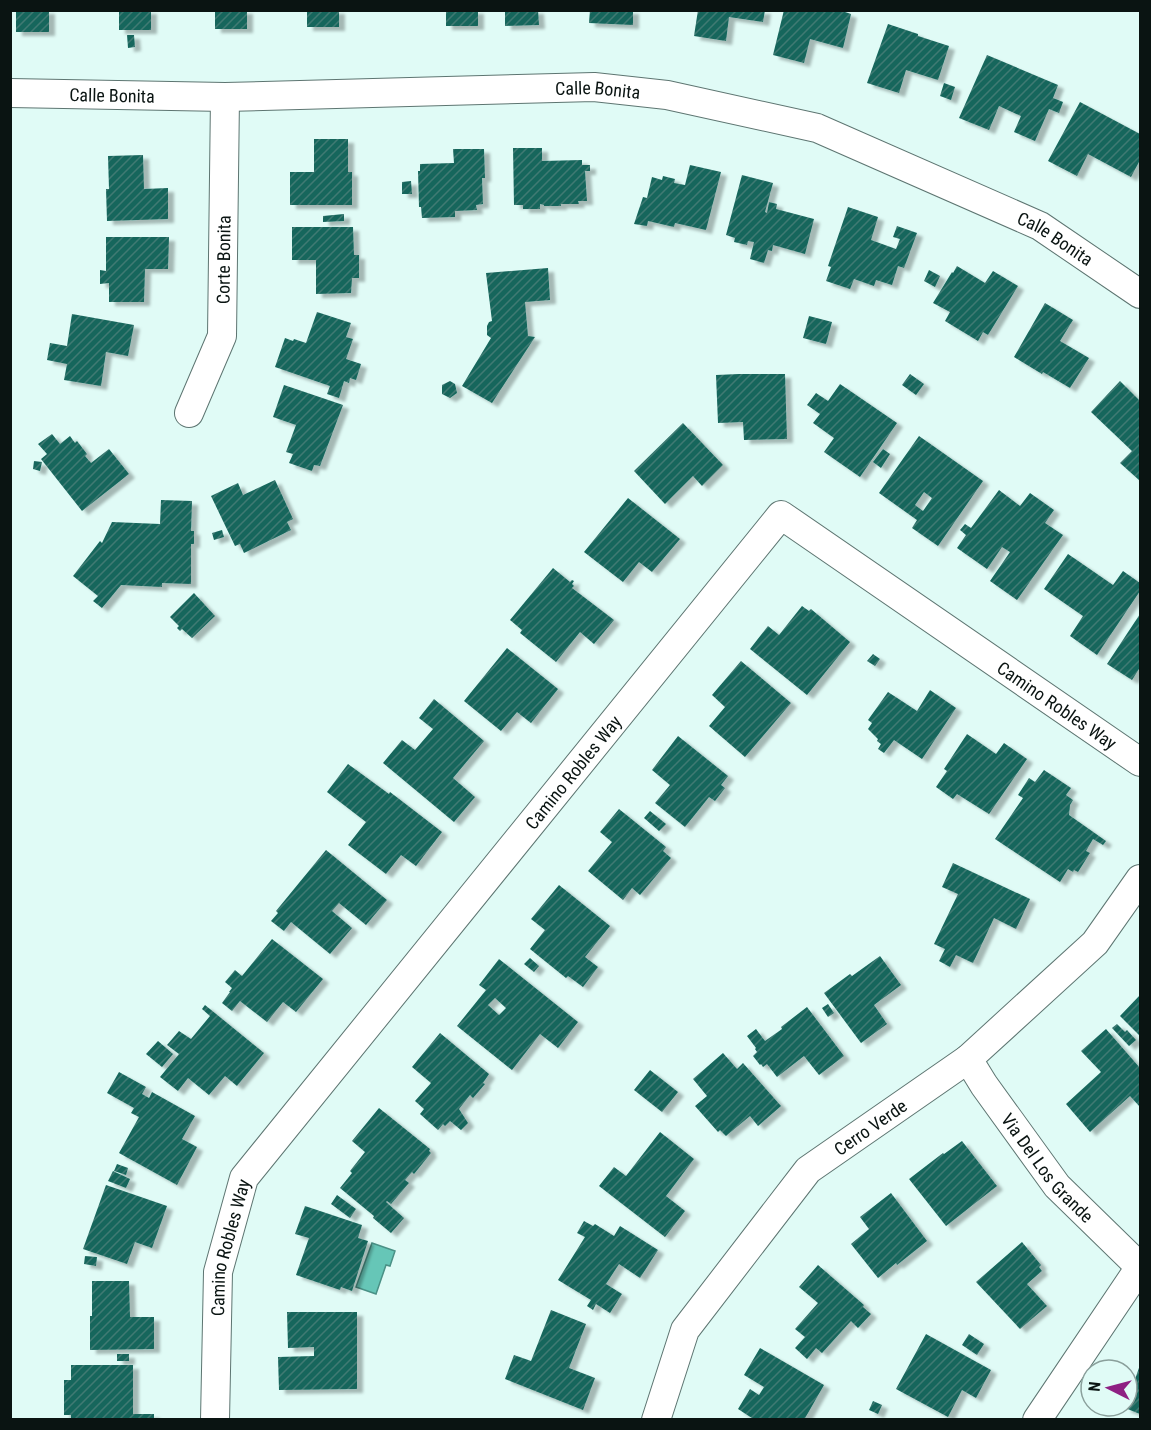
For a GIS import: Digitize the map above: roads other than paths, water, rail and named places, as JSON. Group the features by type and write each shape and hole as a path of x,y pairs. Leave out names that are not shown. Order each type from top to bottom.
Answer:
{"street":[{"name":"Calle Bonita","path":"10,93 225,97 594,87 668,95 816,128 1040,226 1140,294"},
{"name":"Corte Bonita","path":"189,413 222,336 225,97"},
{"name":"Camino Robles Way","path":"215,1419 218,1272 244,1178 781,515 1140,762"},
{"name":"Cerro Verde","path":"657,1419 686,1330 808,1170 968,1059 1095,944 1140,879"},
{"name":"Via Del Los Grande","path":"968,1059 984,1085 1058,1186 1140,1267"},
{"path":"1037,1419 1140,1267"}]}
